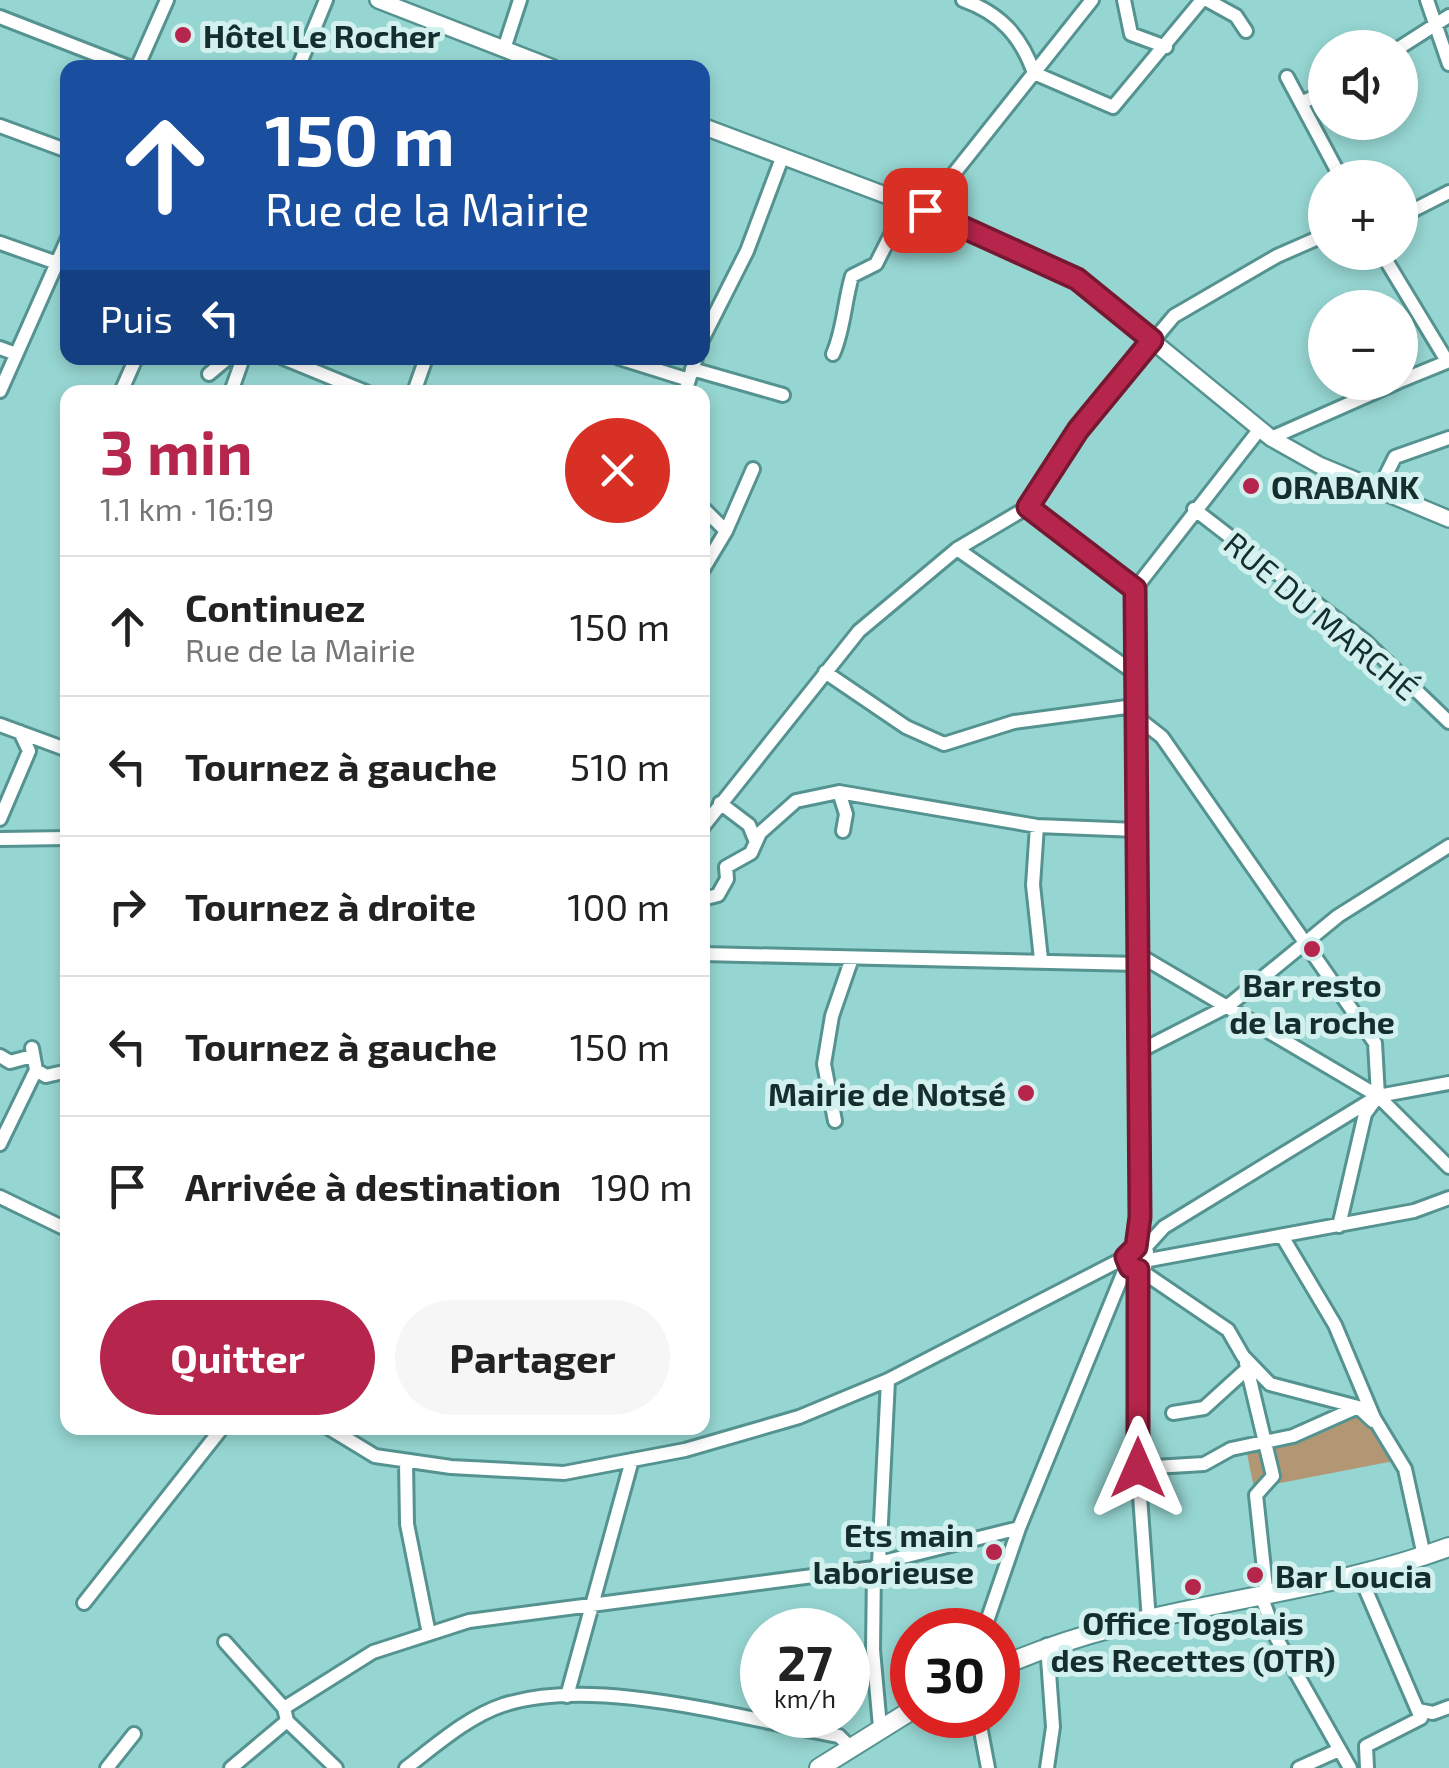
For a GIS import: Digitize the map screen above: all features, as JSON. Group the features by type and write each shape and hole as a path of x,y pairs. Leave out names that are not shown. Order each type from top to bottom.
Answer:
{"highway":[{"path":"1020,1658 1048,1645 1264,1597 1449,1547"},
{"path":"824,1766 848,1746 890,1722"}],"main road":[{"path":"378,0 532,60"},
{"path":"710,129 925,210 1077,279 1265,434 1449,519"}],"street":[{"path":"138,60 167,0"},
{"path":"301,60 326,0"},
{"path":"504,48 520,0"},
{"path":"963,0 1005,22 1026,52 1034,73 1113,107 1204,0 1236,16 1246,32"},
{"path":"925,210 1092,0"},
{"path":"1124,0 1131,34 1166,47"},
{"path":"1427,0 1449,64"},
{"path":"1418,36 1449,16"},
{"path":"0,17 113,60"},
{"path":"1287,77 1331,160"},
{"path":"1301,103 1308,100"},
{"path":"0,126 60,148"},
{"path":"710,322 747,251 782,158"},
{"path":"1418,208 1449,192"},
{"path":"833,354 842,333 843,304 852,276 876,264 906,203"},
{"path":"710,817 859,631 957,549 1028,507 1078,430 1174,316 1277,256 1308,242"},
{"path":"0,243 60,260"},
{"path":"0,391 60,262"},
{"path":"1392,270 1448,361 1418,374"},
{"path":"710,301 718,304"},
{"path":"0,348 16,354"},
{"path":"209,374 220,365"},
{"path":"300,365 349,385"},
{"path":"649,365 783,395"},
{"path":"1148,1621 1138,1468 1139,959 1132,671 1135,589 1194,509 1265,434 1353,400"},
{"path":"1379,489 1395,457 1449,438"},
{"path":"710,558 753,469"},
{"path":"1028,507 1135,589"},
{"name":"RUE DU MARCHÉ","path":"1194,509 1365,641 1449,722"},
{"path":"710,515 726,531"},
{"path":"957,549 1132,671"},
{"path":"825,672 906,728 944,744 1014,722 1134,711 1162,738 1375,1043 1378,1096 1365,1114 1339,1226"},
{"path":"0,725 60,747"},
{"path":"0,819 30,751 20,732"},
{"path":"710,896 718,895 727,879 726,867 751,852 796,801 839,792 1037,826 1137,830"},
{"path":"839,792 846,814 843,831"},
{"path":"720,804 749,825 756,842"},
{"path":"1037,826 1033,885 1042,959"},
{"path":"0,839 60,838"},
{"path":"1138,1052 1228,1006 1338,916 1449,846"},
{"path":"710,954 852,961 1139,959 1228,1006 1378,1096 1449,1167"},
{"path":"835,1121 824,1064 832,1016 852,961"},
{"path":"0,1056 10,1062 33,1058"},
{"path":"33,1058 46,1076 60,1073"},
{"path":"0,1144 33,1058"},
{"path":"992,1608 1019,1528 1137,1259 1164,1227 1378,1096 1449,1083"},
{"path":"0,1197 60,1226"},
{"path":"340,1435 374,1456 406,1462 564,1473 632,1460 799,1416 888,1380 1137,1259 1339,1226 1414,1211 1449,1198"},
{"path":"1282,1236 1335,1325 1379,1426 1405,1469 1424,1556"},
{"path":"1137,1259 1228,1330 1245,1362 1272,1476 1256,1495 1264,1597 1277,1639 1350,1768"},
{"path":"1245,1362 1270,1384 1358,1407 1379,1426"},
{"path":"1173,1413 1204,1408 1245,1362"},
{"path":"880,1727 873,1650 888,1380"},
{"path":"1138,1468 1204,1464 1231,1448 1293,1436 1358,1407"},
{"path":"84,1604 217,1435"},
{"path":"567,1696 596,1605 632,1460"},
{"path":"406,1462 408,1524 429,1634"},
{"path":"231,1768 285,1714 374,1652 469,1621 877,1566 1019,1528"},
{"path":"1358,1574 1420,1718 1366,1746 1366,1768"},
{"path":"225,1642 336,1768"},
{"path":"1047,1768 1054,1727 1048,1645"},
{"path":"406,1768 500,1706 567,1696 614,1696 728,1716 838,1736 848,1746"},
{"path":"1418,1710 1433,1713 1449,1707"},
{"path":"106,1768 134,1734"},
{"path":"982,1738 988,1768"},
{"path":"1299,1768 1339,1750"}],"shaded area":[{"path":"1357,1409 1376,1428 1394,1461 1254,1488 1245,1444 1293,1437"}],"place":[{"name":"Hôtel Le Rocher","path":"183,35"},
{"name":"ORABANK","path":"1251,486"},
{"name":"Bar resto de la roche","path":"1312,949"},
{"name":"Mairie de Notsé","path":"1026,1093"},
{"name":"Ets main laborieuse","path":"994,1552"},
{"name":"Bar Loucia","path":"1255,1575"},
{"name":"Office Togolais des Recettes (OTR)","path":"1193,1587"}],"route":[{"path":"925,210 1077,279 1152,340 1078,430 1028,507 1135,589 1132,671 1140,954 1140,1217 1136,1247 1126,1257 1127,1264 1138,1270 1138,1468"}]}
